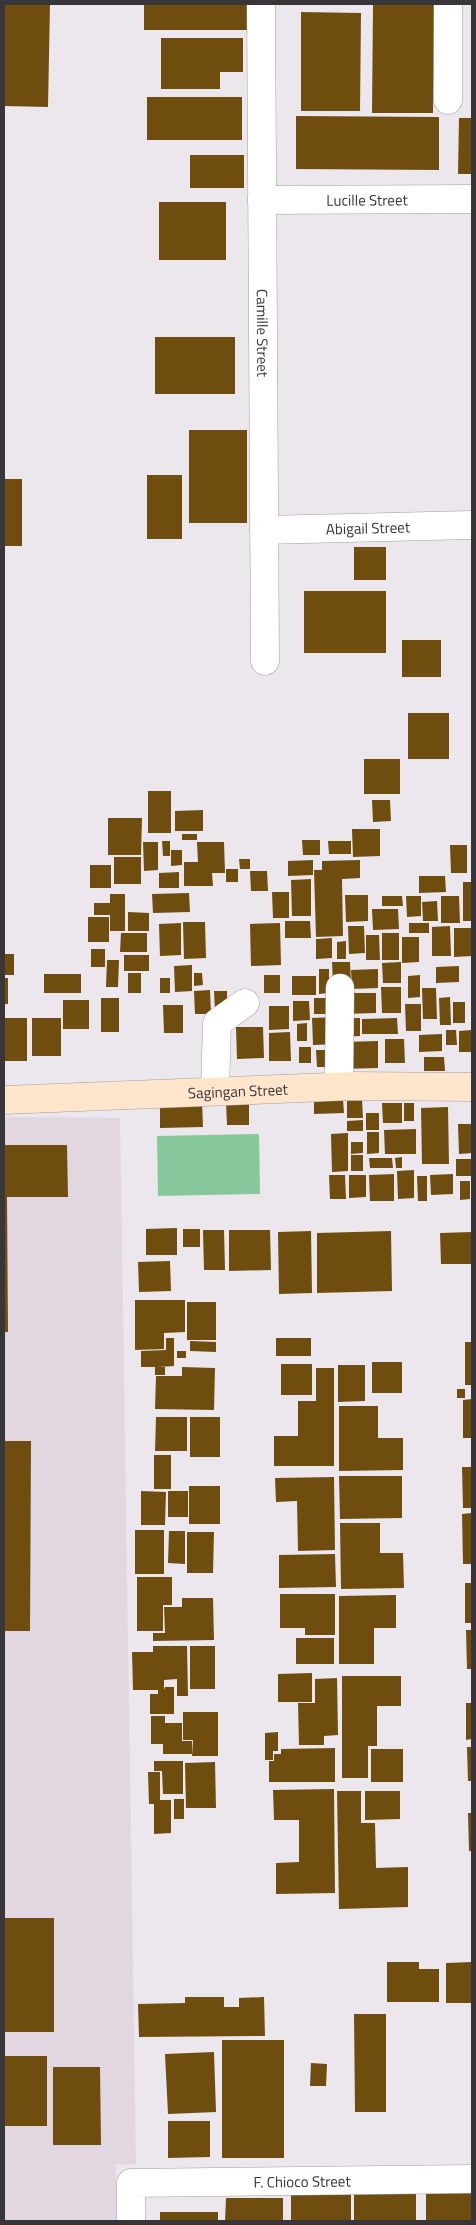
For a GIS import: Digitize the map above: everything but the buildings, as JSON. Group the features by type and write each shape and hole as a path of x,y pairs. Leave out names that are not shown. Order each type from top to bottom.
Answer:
{"main road":[{"name":"Sagingan Street","path":"4,1100 339,1086 472,1087"}],"street":[{"name":"Camille Street","path":"261,4 265,661"},
{"path":"448,4 448,100"},
{"name":"Lucille Street","path":"262,200 472,199"},
{"name":"Abigail Street","path":"264,530 472,525"},
{"path":"339,1086 340,988"},
{"path":"215,1090 217,1023 245,1003"},
{"name":"F. Chioco Street","path":"131,2221 131,2183 472,2179"}],"shaded area":[{"path":"4,1117 120,1118 136,2164 116,2165 116,2221 4,2221"}],"green space":[{"path":"259,1134 260,1194 158,1196 157,1136"}]}
